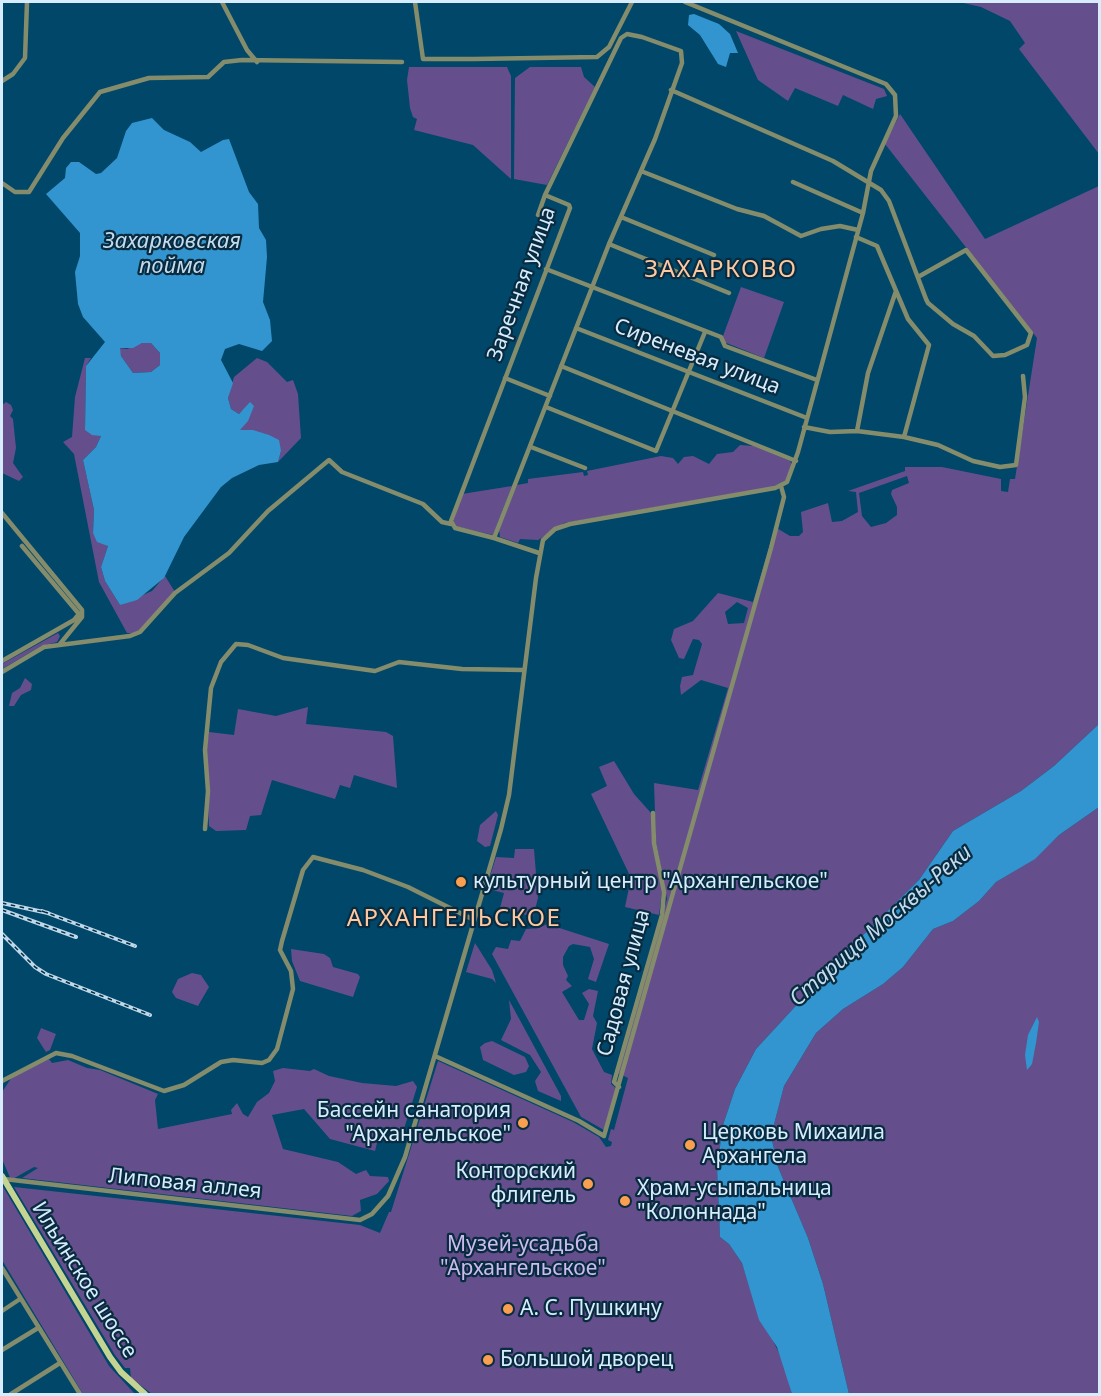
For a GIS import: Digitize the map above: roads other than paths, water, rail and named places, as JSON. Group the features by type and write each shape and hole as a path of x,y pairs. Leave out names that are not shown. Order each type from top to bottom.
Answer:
{"main road":[{"name":"Ильинское шоссе","path":"2,1178 110,1357 121,1372 145,1395"}],"street":[{"path":"2,81 13,74 26,58 27,2"},
{"path":"222,2 242,41 257,62"},
{"path":"415,2 423,59 597,57 609,47 632,2"},
{"path":"685,2 890,87 895,95 896,117 871,171 863,213 796,461 789,479 781,486 570,524 550,532 543,540 539,553 506,808 435,1056 579,1121 604,1136 771,548 784,497 781,486"},
{"name":"Заречная улица","path":"451,524 570,208 569,205 545,195 624,35 642,37 681,51 682,63 671,90"},
{"path":"2,183 15,192 29,192 63,138 99,92 149,78 208,77 224,62 402,62"},
{"path":"494,538 609,244 655,140 671,90 833,161 869,183 887,196 918,277 928,303 953,324 974,336 993,356 1005,355 1027,345 1031,333 966,249 918,277"},
{"path":"641,171 737,209 764,216 801,236 840,226 858,230"},
{"path":"793,182 863,213"},
{"path":"538,215 545,195"},
{"path":"621,217 714,255"},
{"path":"856,237 877,246 908,319 927,342 929,349 904,437"},
{"path":"609,244 729,293"},
{"path":"546,269 721,337 725,346 817,380"},
{"path":"857,431 868,373 897,289"},
{"name":"Сиреневая улица","path":"576,328 807,418"},
{"path":"546,407 656,452 705,332"},
{"path":"561,366 796,461"},
{"path":"804,427 830,432 857,431 904,437 938,445 973,461 1000,467 1016,465 1025,397 1023,376"},
{"path":"505,378 550,396"},
{"path":"531,447 585,468"},
{"path":"2,672 34,651 60,644 130,636 140,632 175,593 230,553 268,511 329,460 342,472 423,504 442,522 451,524 455,528 539,553"},
{"path":"2,513 82,610 82,617 60,644"},
{"path":"2,661 78,617 78,612 21,546"},
{"path":"65,625 68,632"},
{"path":"205,829 208,790 205,750 211,688 221,662 236,644 248,645 283,658 375,671 399,662 462,669 524,670"},
{"name":"Садовая улица","path":"619,1087 614,1082 662,915 664,892 654,843 653,813"},
{"path":"2,1081 56,1053 72,1056 164,1091 184,1085 221,1062 233,1060 262,1063 269,1060 277,1049 293,989 291,971 280,950 282,940 303,870 313,857 363,870 408,887 474,920"},
{"name":"Липовая аллея","path":"2,1178 363,1220 381,1205 393,1186 405,1157 435,1056"},
{"path":"2,1268 80,1395"},
{"path":"2,1311 20,1299"},
{"path":"2,1350 38,1328"},
{"path":"11,1395 60,1363"}],"water":[{"path":"694,14 719,24 730,34 738,53 730,53 726,67 718,64 700,35 688,25 689,15"},
{"name":"Захарковская пойма","path":"152,118 164,130 190,142 201,152 229,139 249,192 258,204 259,228 266,240 267,257 263,302 270,320 272,341 262,351 239,344 225,349 221,360 233,383 228,398 231,409 239,414 250,402 254,406 248,421 240,430 253,430 279,440 281,451 278,462 259,465 232,478 221,487 184,537 164,578 137,600 120,605 105,581 101,567 108,546 97,542 93,533 94,510 83,460 96,447 101,436 92,435 85,430 86,366 105,342 83,317 78,304 75,272 80,256 80,233 46,194 65,178 66,168 71,162 79,162 96,174 101,173 117,158 126,131 132,123","holes":["142,343 151,343 160,353 160,365 151,372 133,373 121,356 120,348 133,348"]},
{"name":"Старица Москвы-Реки","path":"1099,724 1099,807 1059,835 1035,859 996,882 979,901 953,921 933,929 903,967 883,984 843,1009 816,1033 784,1086 771,1136 778,1167 808,1238 823,1284 849,1394 792,1394 777,1347 759,1320 742,1263 729,1244 720,1237 717,1168 723,1125 735,1089 756,1049 841,957 919,880 953,831 1021,791 1054,766"},
{"path":"1037,1017 1039,1022 1036,1043 1032,1064 1027,1070 1025,1055 1028,1035"}],"railway":[{"path":"2,903 48,913"},
{"path":"2,910 76,937"},
{"path":"42,911 135,946"},
{"path":"2,934 35,967 46,974 150,1015"}],"place":[{"name":"культурный центр \"Архангельское\"","path":"461,882"},
{"name":"Бассейн санатория \"Архангельское\"","path":"523,1123"},
{"name":"Церковь Михаила Архангела","path":"690,1145"},
{"name":"Конторский флигель","path":"588,1184"},
{"name":"Храм-усыпальница \"Колоннада\"","path":"625,1201"},
{"name":"А. С. Пушкину","path":"508,1309"},
{"name":"Большой дворец","path":"488,1360"}],"district":[{"name":"ЗАХАРКОВО","path":"721,270"},
{"name":"АРХАНГЕЛЬСКОЕ","path":"454,919"}],"park label":[{"name":"Музей-усадьба \"Архангельское\"","path":"523,1257"}]}
